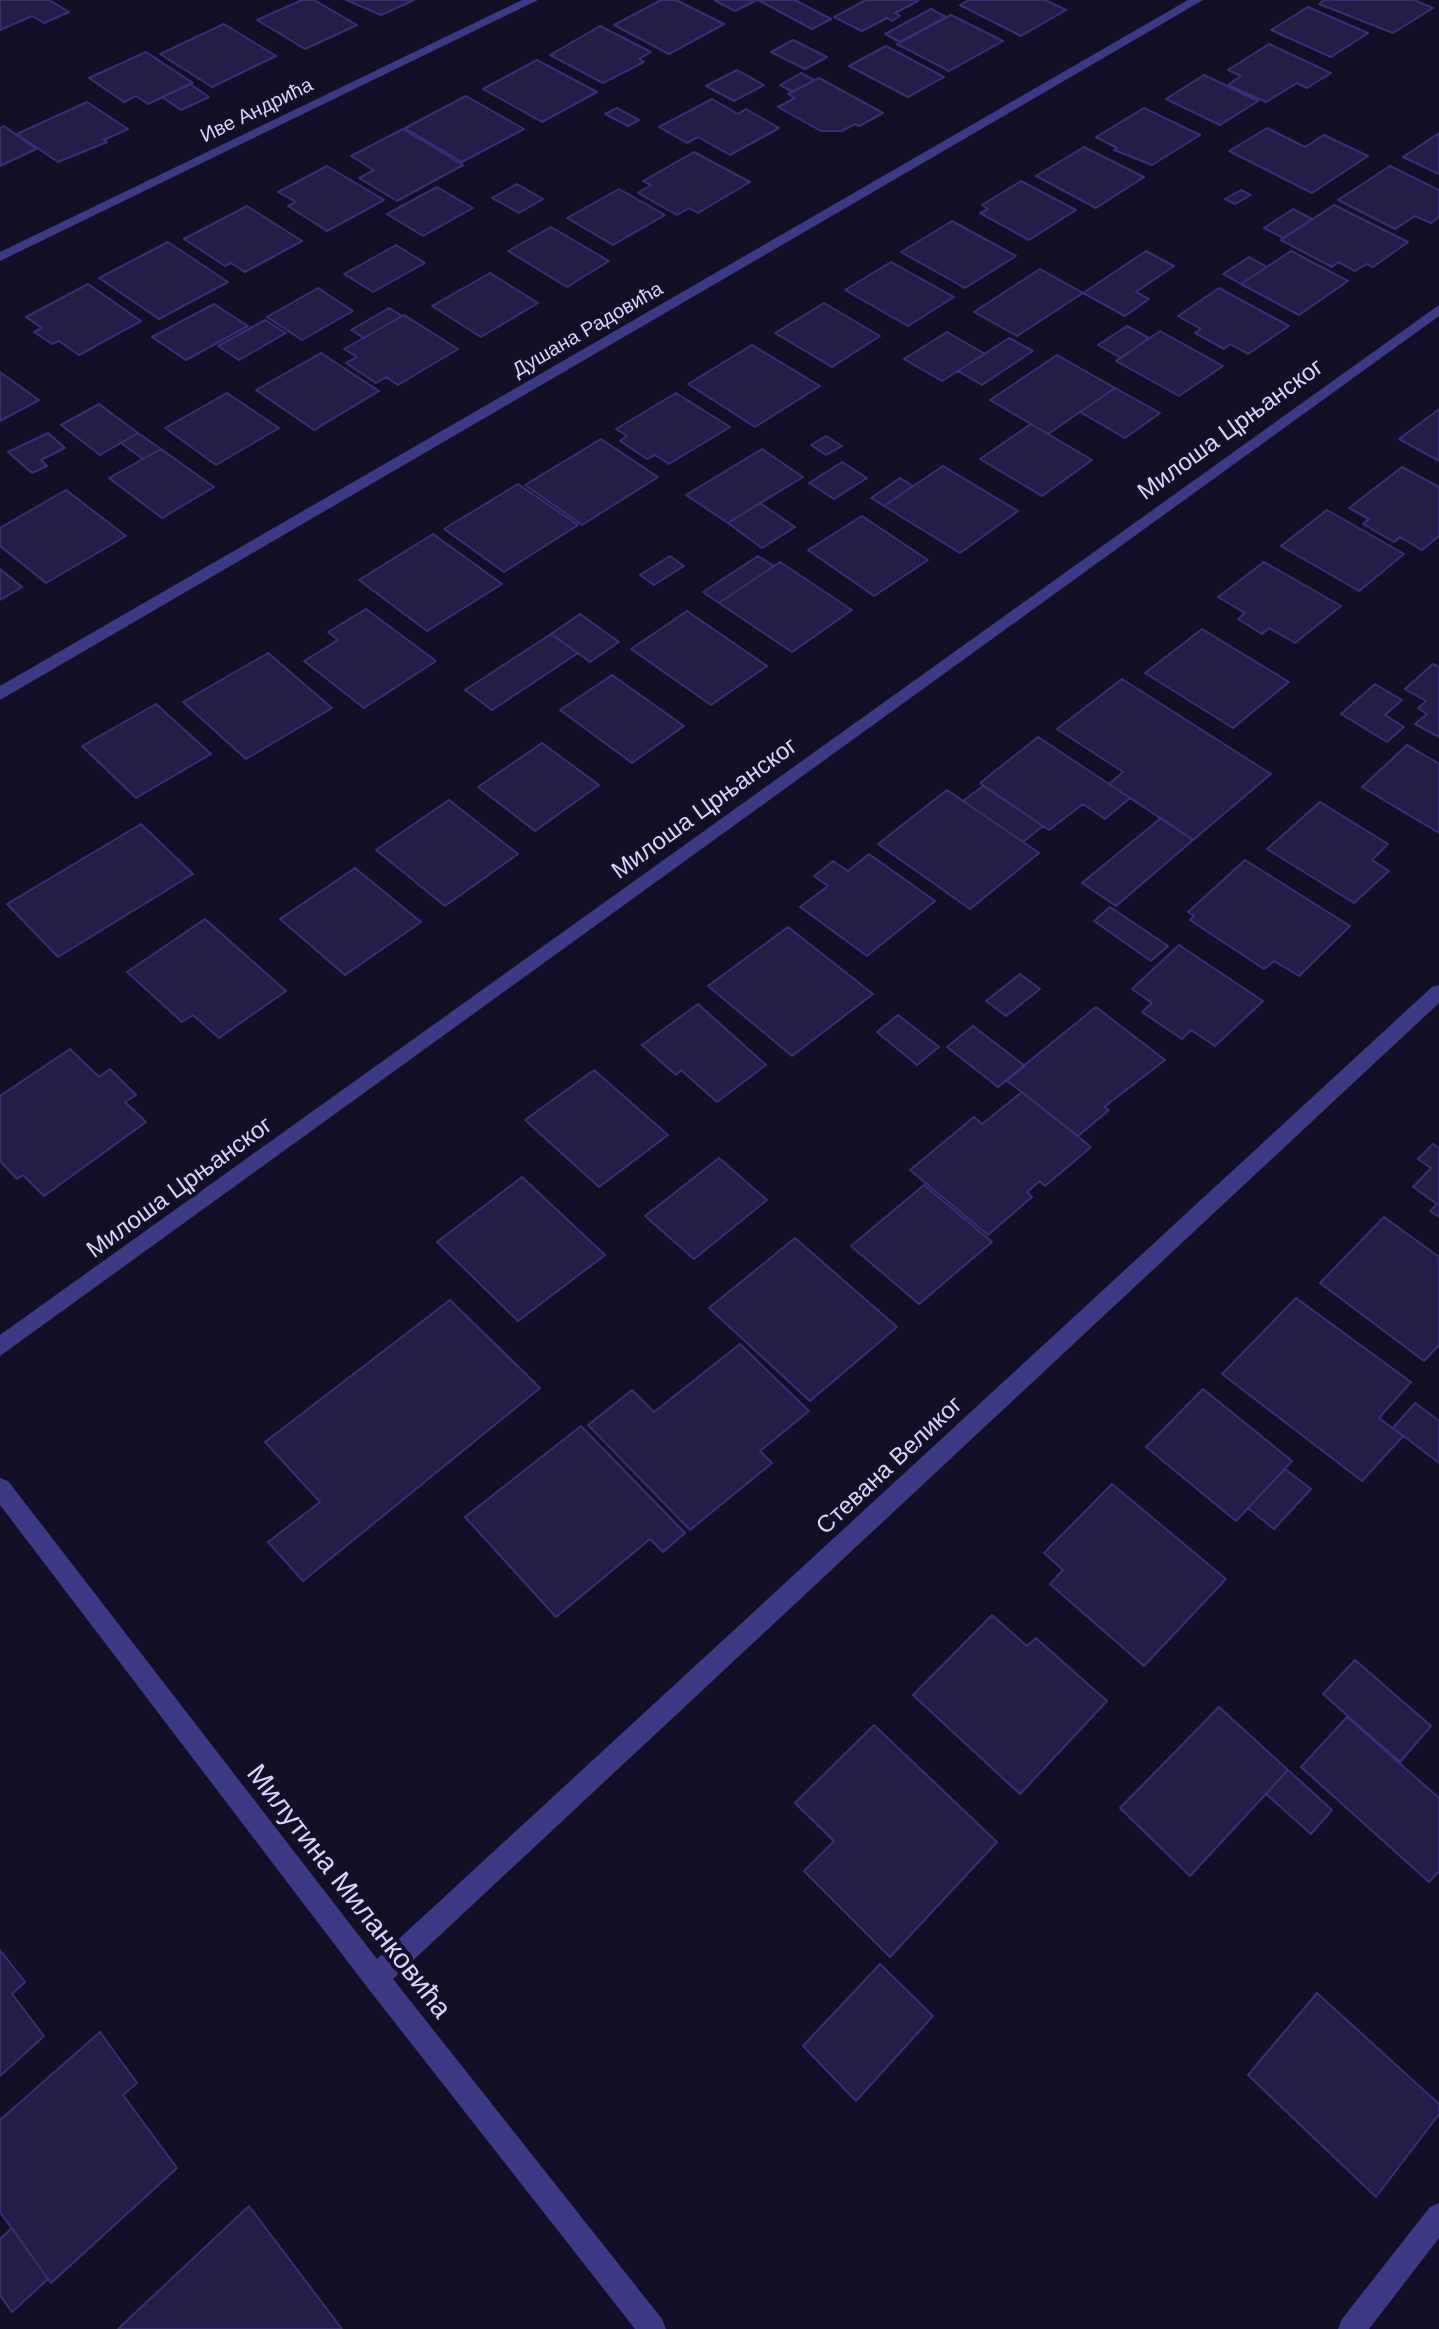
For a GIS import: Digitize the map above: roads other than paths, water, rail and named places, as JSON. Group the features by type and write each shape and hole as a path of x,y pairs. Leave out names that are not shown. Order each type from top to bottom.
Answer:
{"street":[{"name":"Иве Андрића","path":"0,257 532,0"},
{"name":"Душана Радовића","path":"0,694 1197,0"},
{"name":"Милоша Црњанског","path":"0,1347 1439,309"},
{"name":"Стевана Великог","path":"376,1978 1439,992"},
{"name":"Милутина Миланковића","path":"0,1488 376,1978 652,2329"},
{"path":"1352,2329 1439,2216"}]}
